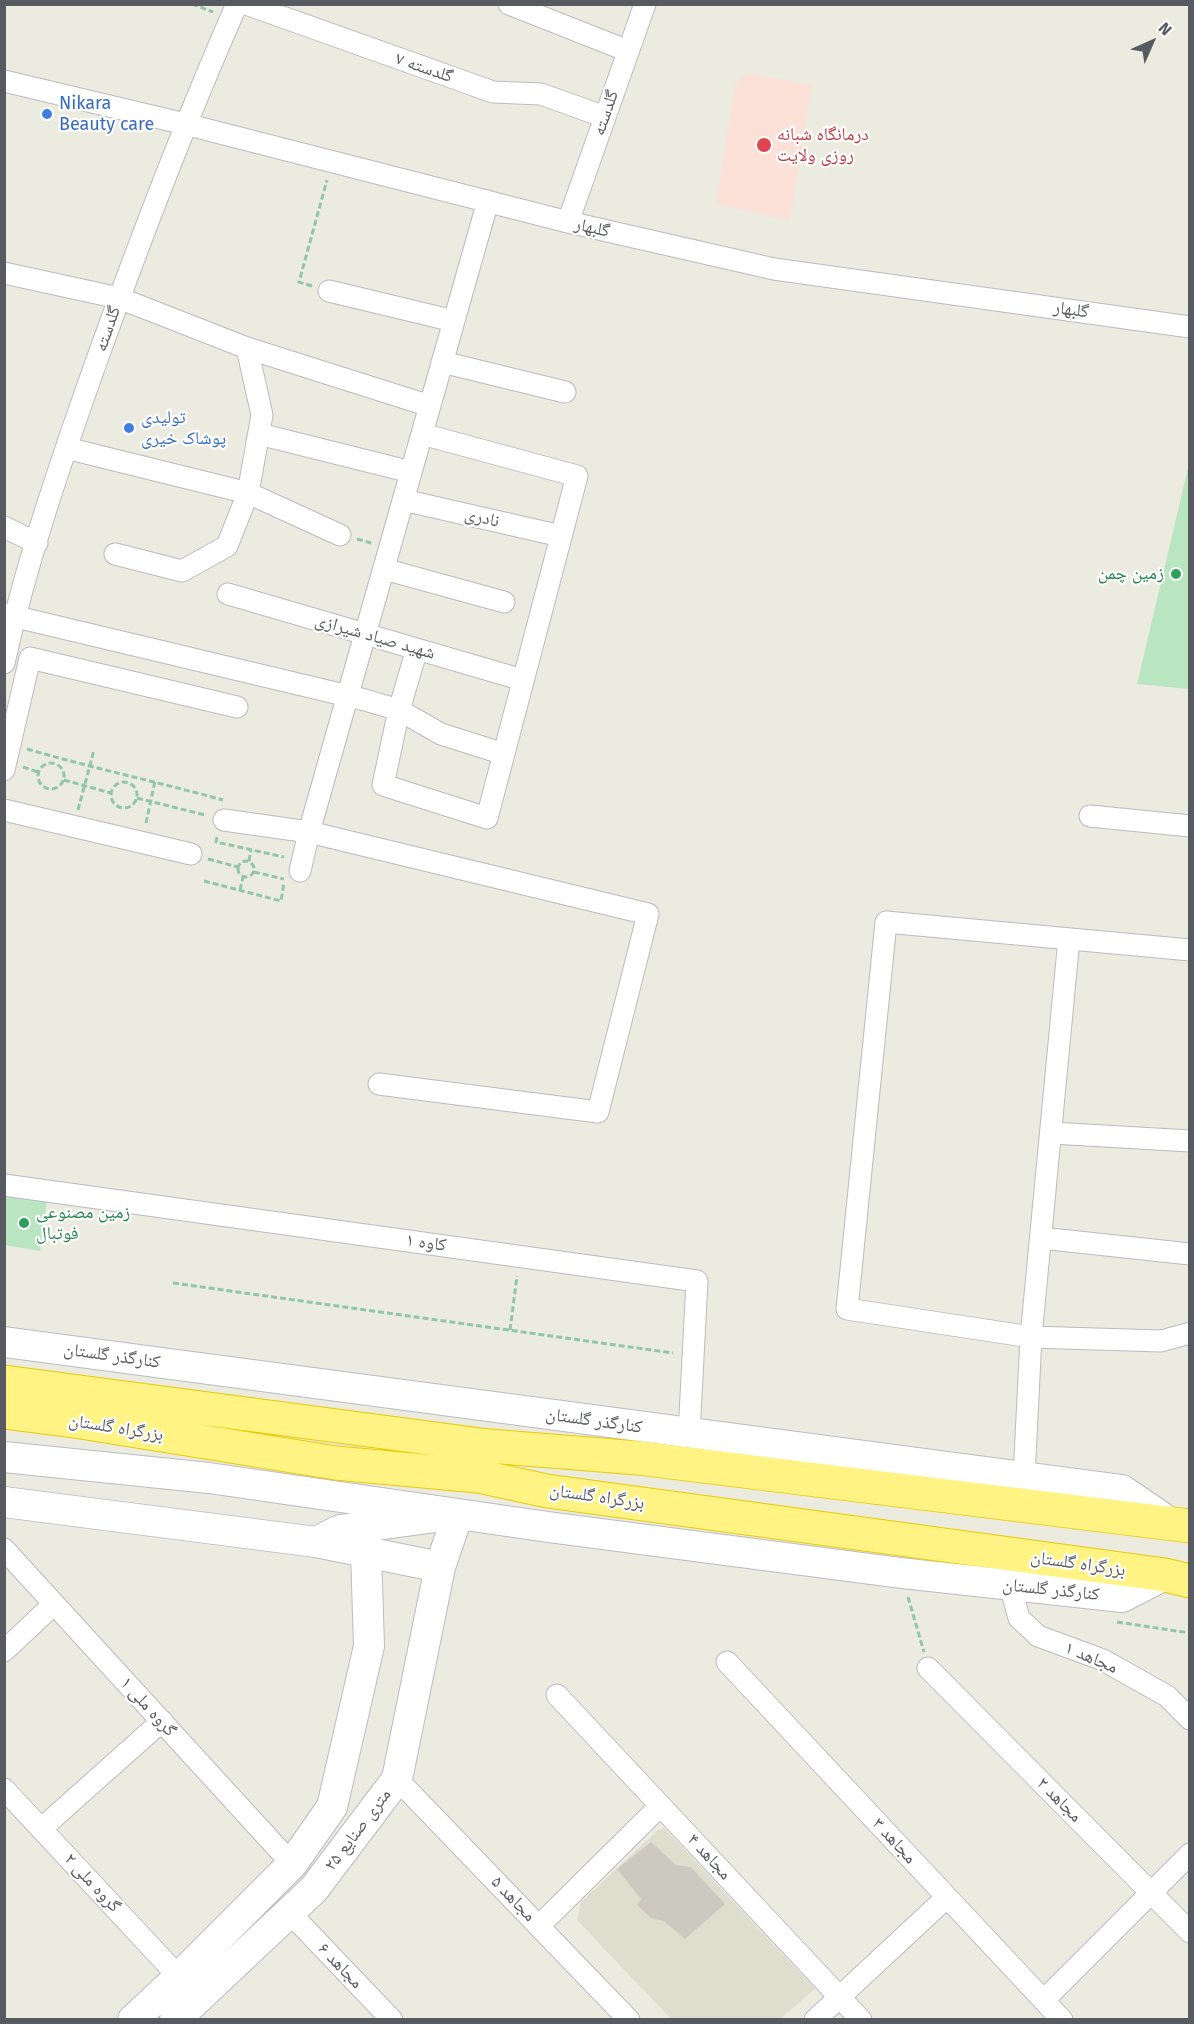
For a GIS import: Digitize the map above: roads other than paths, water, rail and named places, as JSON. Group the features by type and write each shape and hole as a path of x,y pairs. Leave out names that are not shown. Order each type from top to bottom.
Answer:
{"highway":[{"name":"بزرگراه گلستان","path":"4,1382 489,1446 638,1458 689,1449 726,1469 1181,1525"},
{"name":"بزرگراه گلستان","path":"4,1412 81,1422 336,1463 478,1476 547,1491 1177,1578"},
{"path":"684,1509 694,1499 697,1488 689,1449"},
{"path":"725,1515 713,1501 712,1492 715,1480 726,1469"}],"street":[{"name":"گلدسته","path":"4,663 10,615 37,543 66,448 119,298 185,124 237,4"},
{"name":"گلدسته ۷","path":"246,4 493,92 541,94 605,117"},
{"path":"509,4 628,51"},
{"name":"گلدسته","path":"568,222 645,4"},
{"name":"گلبهار","path":"4,81 185,124 568,222 774,269 1190,327"},
{"path":"291,873 309,832 488,201"},
{"path":"4,273 119,298 247,348 430,406"},
{"path":"329,291 454,321"},
{"path":"115,554 182,571 227,546 248,493 262,415 247,348"},
{"path":"442,362 565,392"},
{"path":"259,434 411,472"},
{"path":"417,649 399,710 383,785 487,818 577,476 422,434"},
{"path":"66,448 248,493 340,535"},
{"name":"نادری","path":"403,500 561,536"},
{"path":"4,527 37,543"},
{"path":"384,569 504,602"},
{"name":"شهید صیاد شیرازی","path":"228,594 523,680"},
{"path":"10,615 399,710 441,734 504,754"},
{"path":"4,770 30,658 237,707"},
{"path":"4,810 191,854"},
{"path":"1090,816 1190,826"},
{"path":"224,820 309,832 648,914 598,1112 378,1084"},
{"path":"1190,950 886,922 848,1308 1031,1337 1161,1341 1190,1333"},
{"path":"1024,1477 1031,1337 1069,939"},
{"path":"1052,1133 1190,1141"},
{"name":"کاوه ۱","path":"4,1185 697,1281 689,1449"},
{"path":"1041,1238 1190,1254"},
{"name":"کنارگذر گلستان","path":"4,1342 689,1449 1024,1477 1122,1490 1181,1525"},
{"name":"کنارگذر گلستان","path":"4,1457 209,1478 548,1527 901,1573 1122,1597 1177,1578"},
{"path":"4,1502 316,1542 440,1567"},
{"path":"316,1542 340,1530 458,1514"},
{"name":"۲۵ متری صنایع","path":"186,2016 314,1889 397,1779 440,1567 458,1514"},
{"name":"گروه ملی ۱","path":"4,1549 292,1864"},
{"name":"۲۵ متری صنایع","path":"134,2019 292,1864 332,1808 369,1646 366,1552"},
{"name":"۱ مجاهد","path":"1010,1585 1019,1618 1038,1636 1103,1660 1167,1696 1190,1719"},
{"path":"4,1651 54,1604"},
{"name":"مجاهد ۳","path":"727,1662 1062,2019"},
{"name":"مجاهد ۲","path":"928,1668 1190,1932"},
{"name":"مجاهد ۴","path":"557,1695 861,2019"},
{"path":"41,1829 162,1721"},
{"name":"۵ مجاهد","path":"397,1779 629,2019"},
{"name":"گروه ملی ۲","path":"4,1789 179,1977"},
{"path":"539,1926 660,1806"},
{"path":"1044,2000 1190,1854"},
{"path":"292,1864 314,1889"},
{"path":"814,2019 947,1897"},
{"name":"۶ مجاهد","path":"289,1912 392,2019"}],"place":[{"name":"Nikara Beauty care","path":"47,114"},
{"name":"درمانگاه شبانه روزی ولایت","path":"764,145"},
{"name":"تولیدی پوشاک خیری","path":"129,428"},
{"name":"زمین چمن","path":"1176,574"},
{"name":"زمین مصنوعی فوتبال","path":"24,1223"}]}
